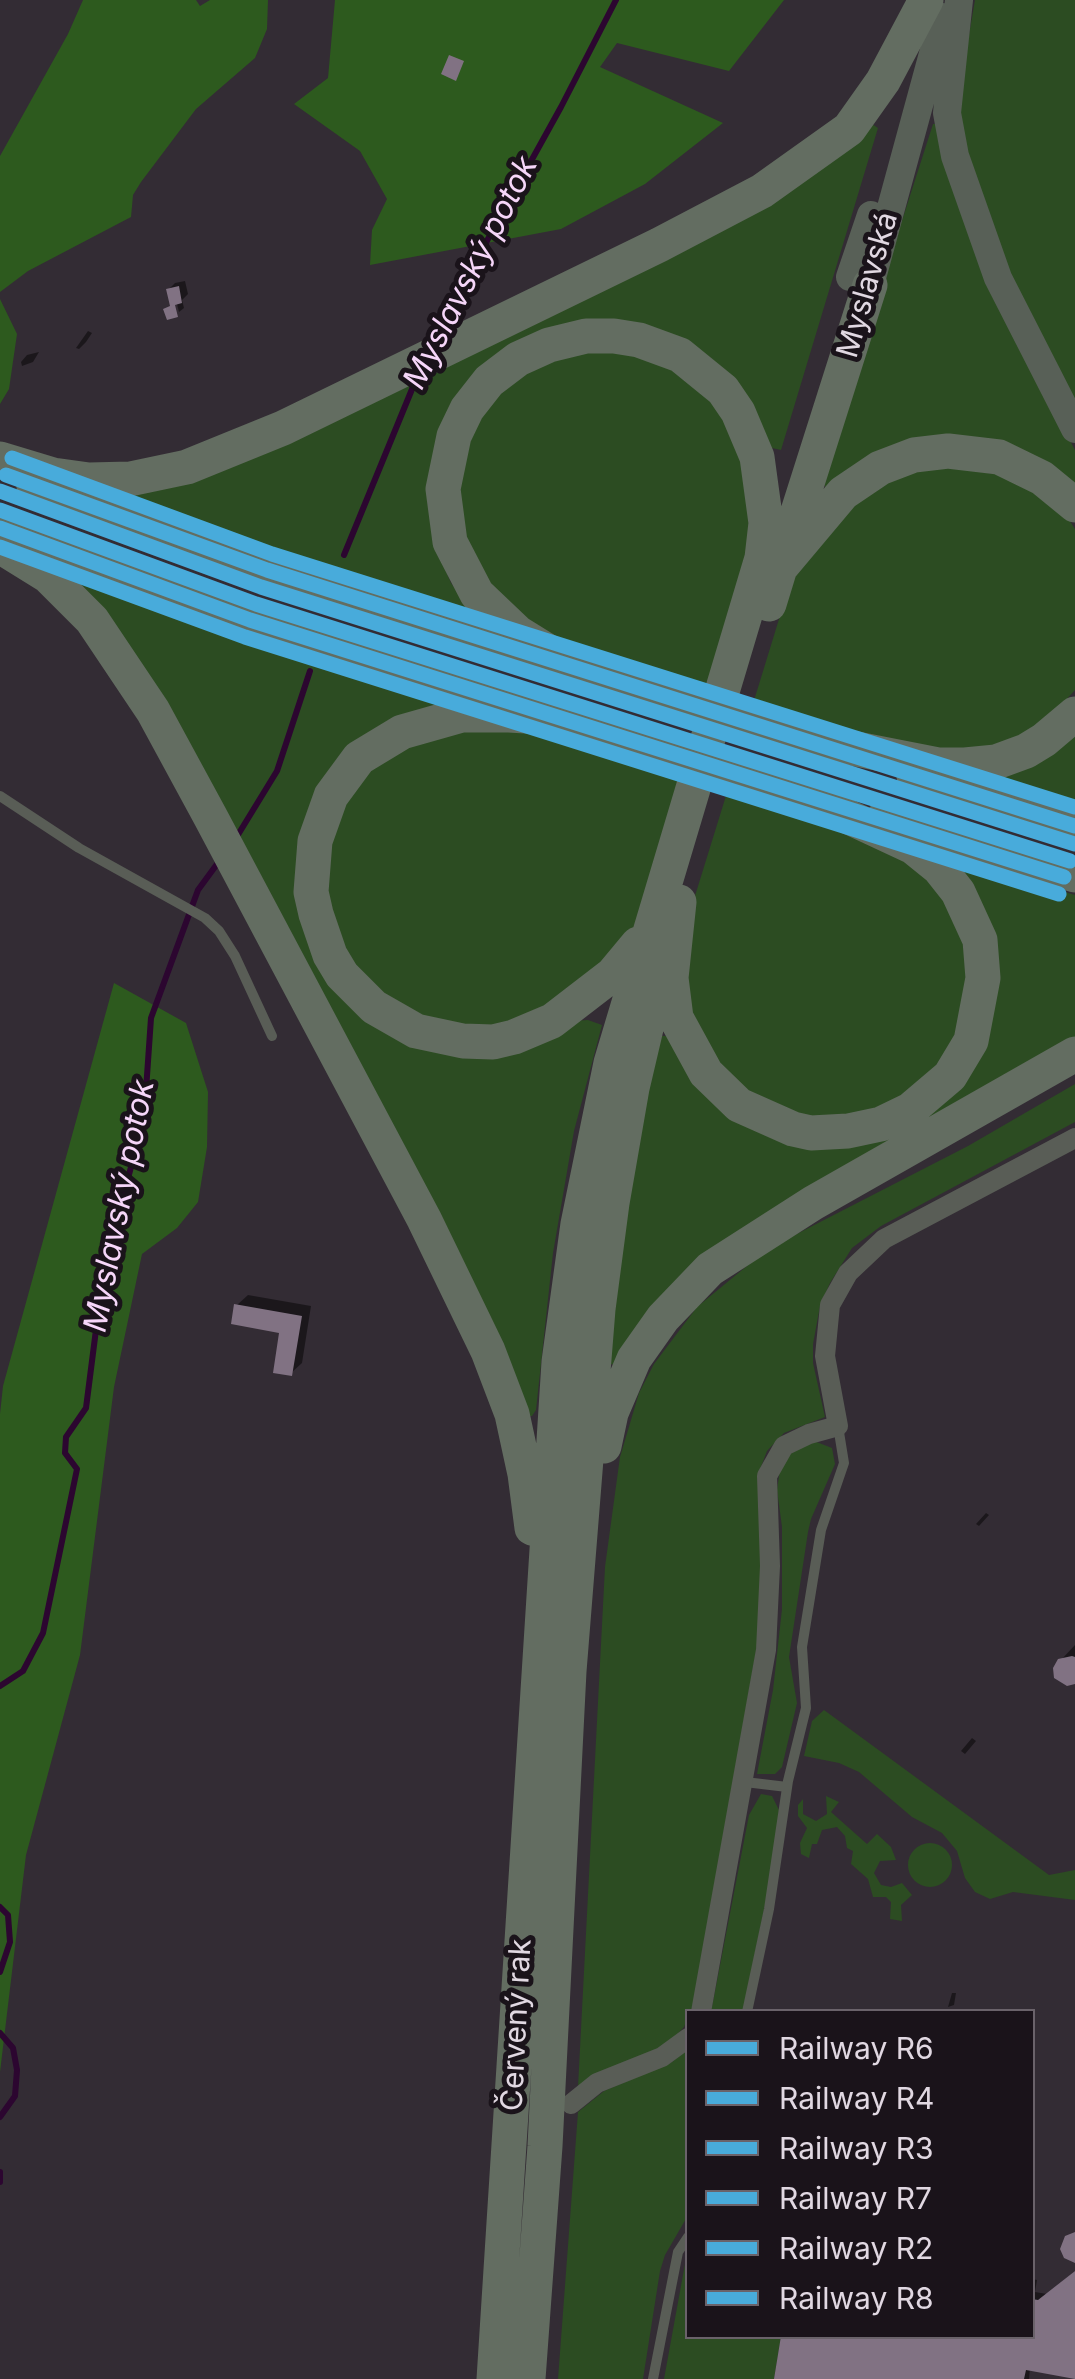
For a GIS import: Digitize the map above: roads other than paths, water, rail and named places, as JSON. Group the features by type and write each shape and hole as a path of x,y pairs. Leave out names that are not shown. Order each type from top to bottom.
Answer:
{"highway":[{"path":"0,459 71,479 163,473 253,442 738,205 808,161 862,114 926,0"},
{"name":"Myslavská","path":"771,563 860,281"},
{"path":"553,1671 612,1202 668,900 771,563 757,457 738,412 723,390 680,356 659,346 614,336 562,341 505,368 478,394 454,436 443,490 450,542 466,578 518,633 590,676"},
{"path":"771,563 843,492 880,468 914,455 966,452 999,457 1042,478 1075,505"},
{"path":"0,474 268,573 1075,826"},
{"path":"0,522 256,616 1075,875"},
{"path":"0,546 48,576 92,620 138,686 441,1252 506,1398 520,1446 553,1671"},
{"path":"577,720 508,714 462,716 402,732 359,758 331,796 315,841 311,892 330,955 359,992 394,1020 438,1038 492,1042 552,1021 596,990 634,950 668,900"},
{"path":"780,734 938,765 965,766 996,762 1026,751 1075,714"},
{"path":"668,900 676,1018 706,1073 739,1105 792,1129 848,1132 894,1118 931,1095 950,1076 971,1041 983,978 980,940 958,892 939,868 913,848 765,778"},
{"path":"553,1671 590,1563 611,1412 634,1360 662,1318 710,1269 765,1232 1075,1054"},
{"name":"Červený rak","path":"528,2379 545,2146 553,1671"},
{"name":"Červený rak","path":"494,2379 553,1671"},
{"path":"545,2146 571,2104"}],"street":[{"name":"Myslavská","path":"860,281 945,0"},
{"path":"959,0 948,91 949,132 955,156 998,278 1075,428"},
{"path":"702,2009 766,1650 770,1566 767,1476 784,1446 838,1426 828,1389 824,1340 830,1305 848,1273 873,1247 897,1230 1075,1138"},
{"path":"571,2104 598,2084 672,2052 685,2041"}],"lane":[{"path":"0,796 79,848 205,918 236,956 272,1036"},
{"path":"748,2009 807,1698 802,1647 821,1530 844,1463 838,1426"},
{"path":"745,1782 788,1787"},
{"path":"653,2379 678,2252 685,2242"}],"waterway":[{"name":"Myslavský potok","path":"431,342 616,0"},
{"name":"Myslavský potok","path":"344,555 417,377"},
{"name":"Myslavský potok","path":"236,838 277,771 310,671"},
{"name":"Myslavský potok","path":"0,1686 23,1671 43,1633 77,1469 65,1453 66,1437 86,1408 104,1267 144,1119 151,1018 198,890 220,860"},
{"name":"Myslavský potok","path":"0,1907 8,1915 10,1942 0,1972"},
{"name":"Myslavský potok","path":"0,2033 13,2048 17,2070 15,2096 0,2117"},
{"name":"Myslavský potok","path":"0,2172 0,2182"}],"rail line":[{"name":"R2","path":"12,458 272,554 1075,807"},
{"name":"R3","path":"6,475 267,570 1075,826"},
{"name":"R6","path":"0,491 261,587 1075,844"},
{"name":"R4","path":"0,510 256,604 1070,861"},
{"name":"R7","path":"0,528 250,620 1064,877"},
{"name":"R8","path":"0,547 245,637 1059,894"}]}
